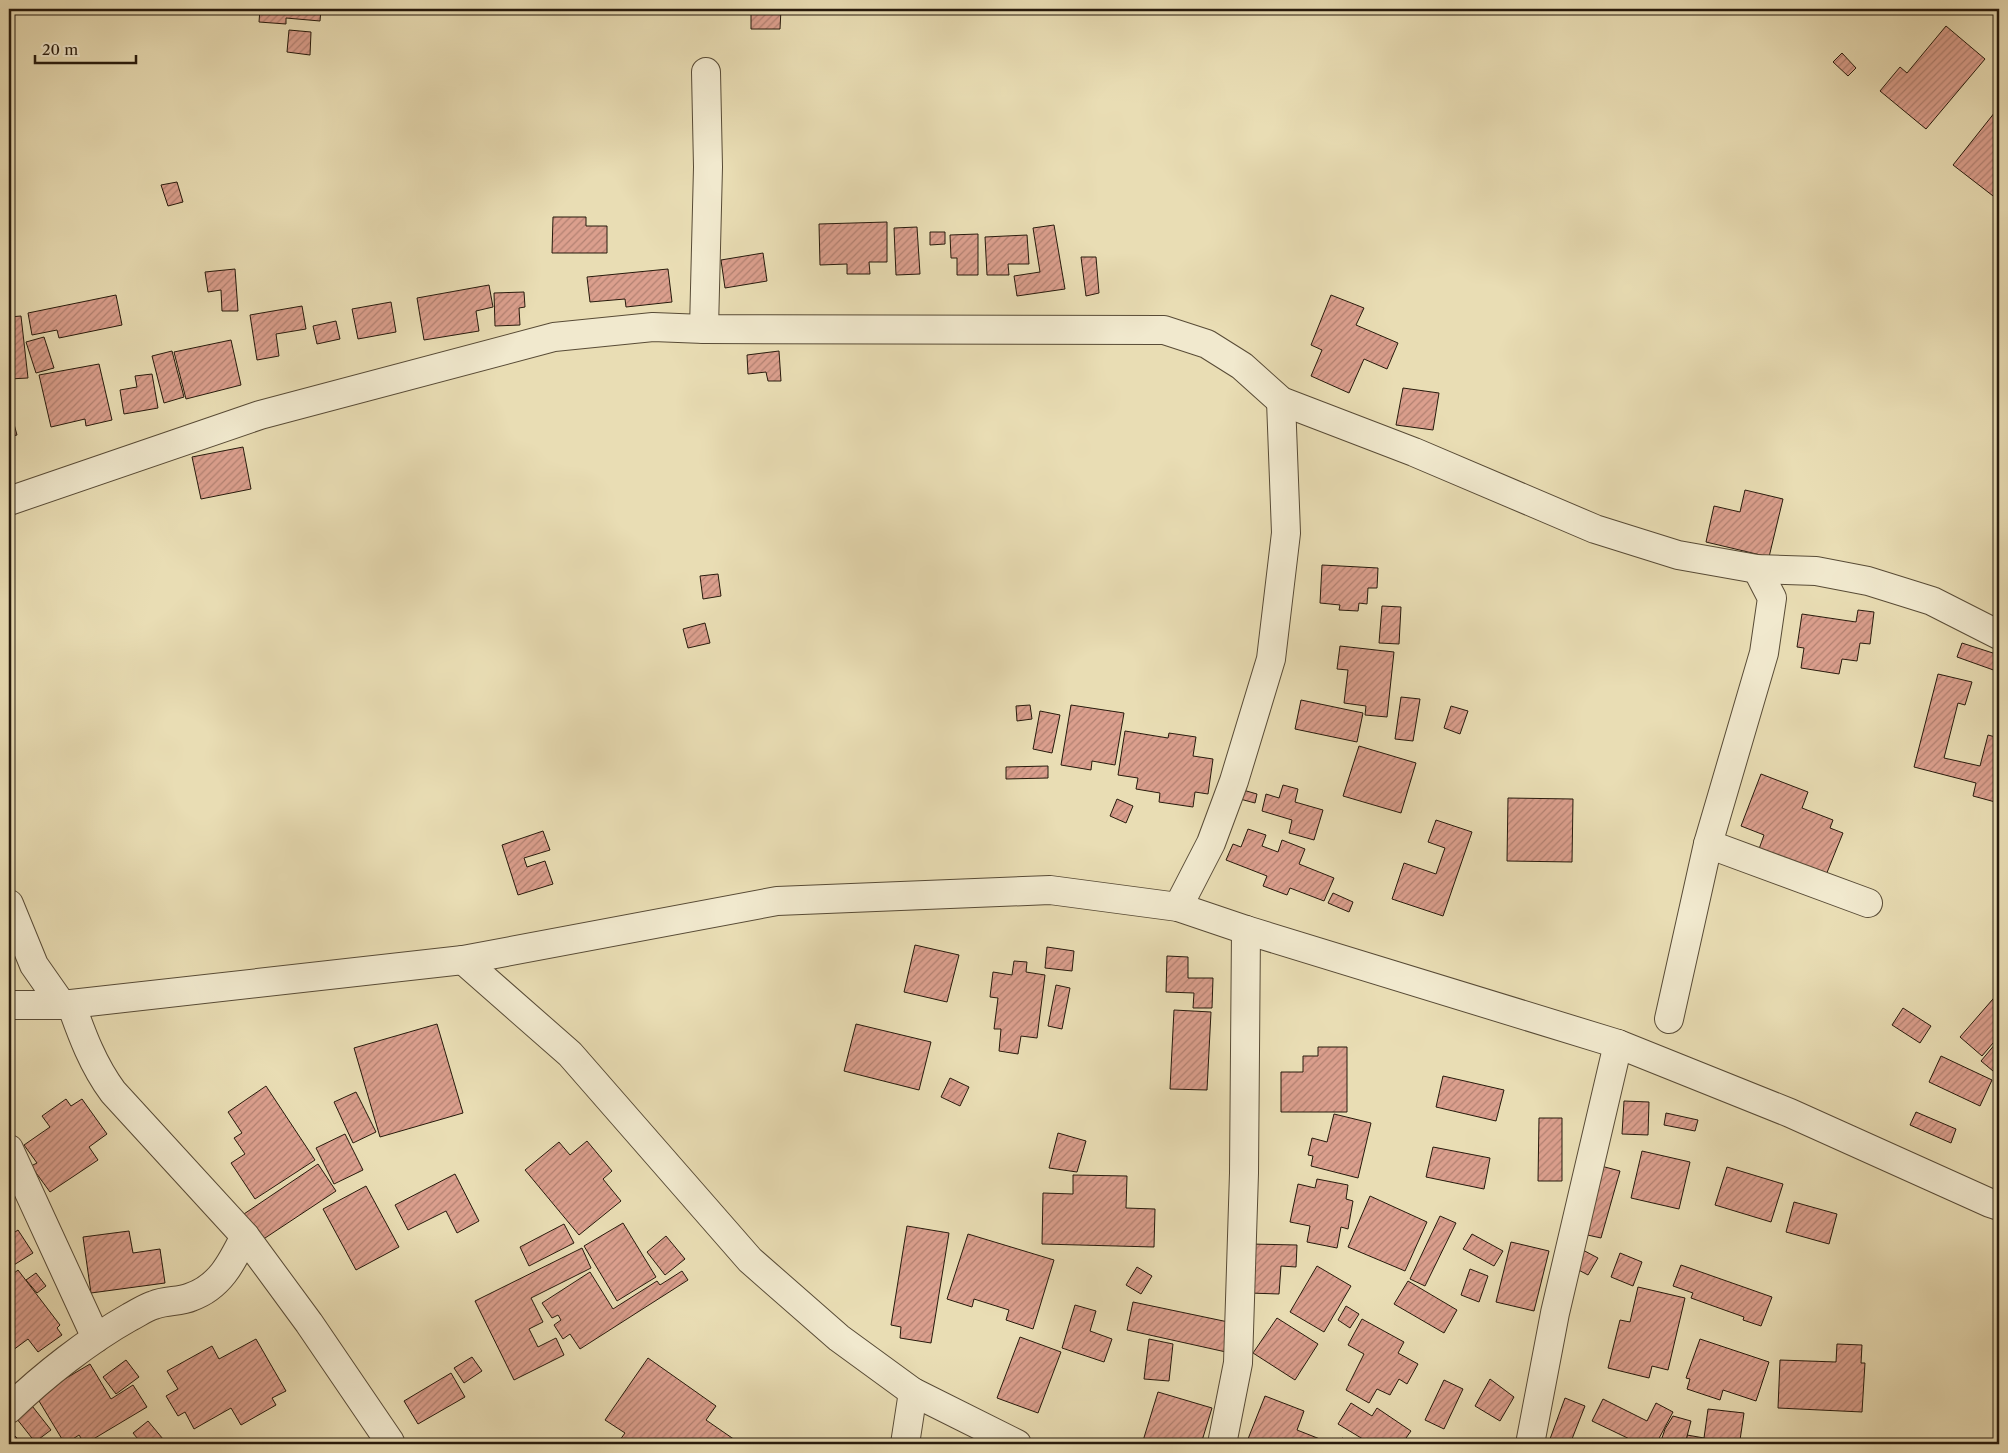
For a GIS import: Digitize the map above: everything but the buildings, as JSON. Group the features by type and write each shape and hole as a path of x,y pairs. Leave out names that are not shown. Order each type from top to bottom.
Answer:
{"street":[{"path":"704,329 708,167 706,72"},
{"path":"9,501 260,415 554,336 654,327 704,329 1164,330 1207,344 1242,366 1281,401 1414,452 1595,529 1678,555 1757,568 1816,571 1868,581 1932,601 1999,635"},
{"path":"1178,907 1211,843 1234,782 1271,659 1286,533 1281,401"},
{"path":"1669,1019 1708,844 1764,653 1772,598 1757,568"},
{"path":"1708,844 1868,903"},
{"path":"9,1005 66,1004 463,960 777,900 1050,890 1178,907 1246,930 1618,1044 1790,1113 1999,1206"},
{"path":"9,904 34,965 66,1004 104,1080 245,1236 309,1323 390,1442"},
{"path":"1222,1444 1238,1364 1244,1173 1246,930"},
{"path":"463,960 570,1054 750,1260 839,1338 913,1392 1017,1444"},
{"path":"1530,1444 1555,1314 1618,1044"},
{"path":"9,1148 96,1338"},
{"path":"9,1409 25,1393 96,1338 154,1304 191,1298 212,1286 228,1270 245,1236"},
{"path":"906,1444 913,1392"}]}
